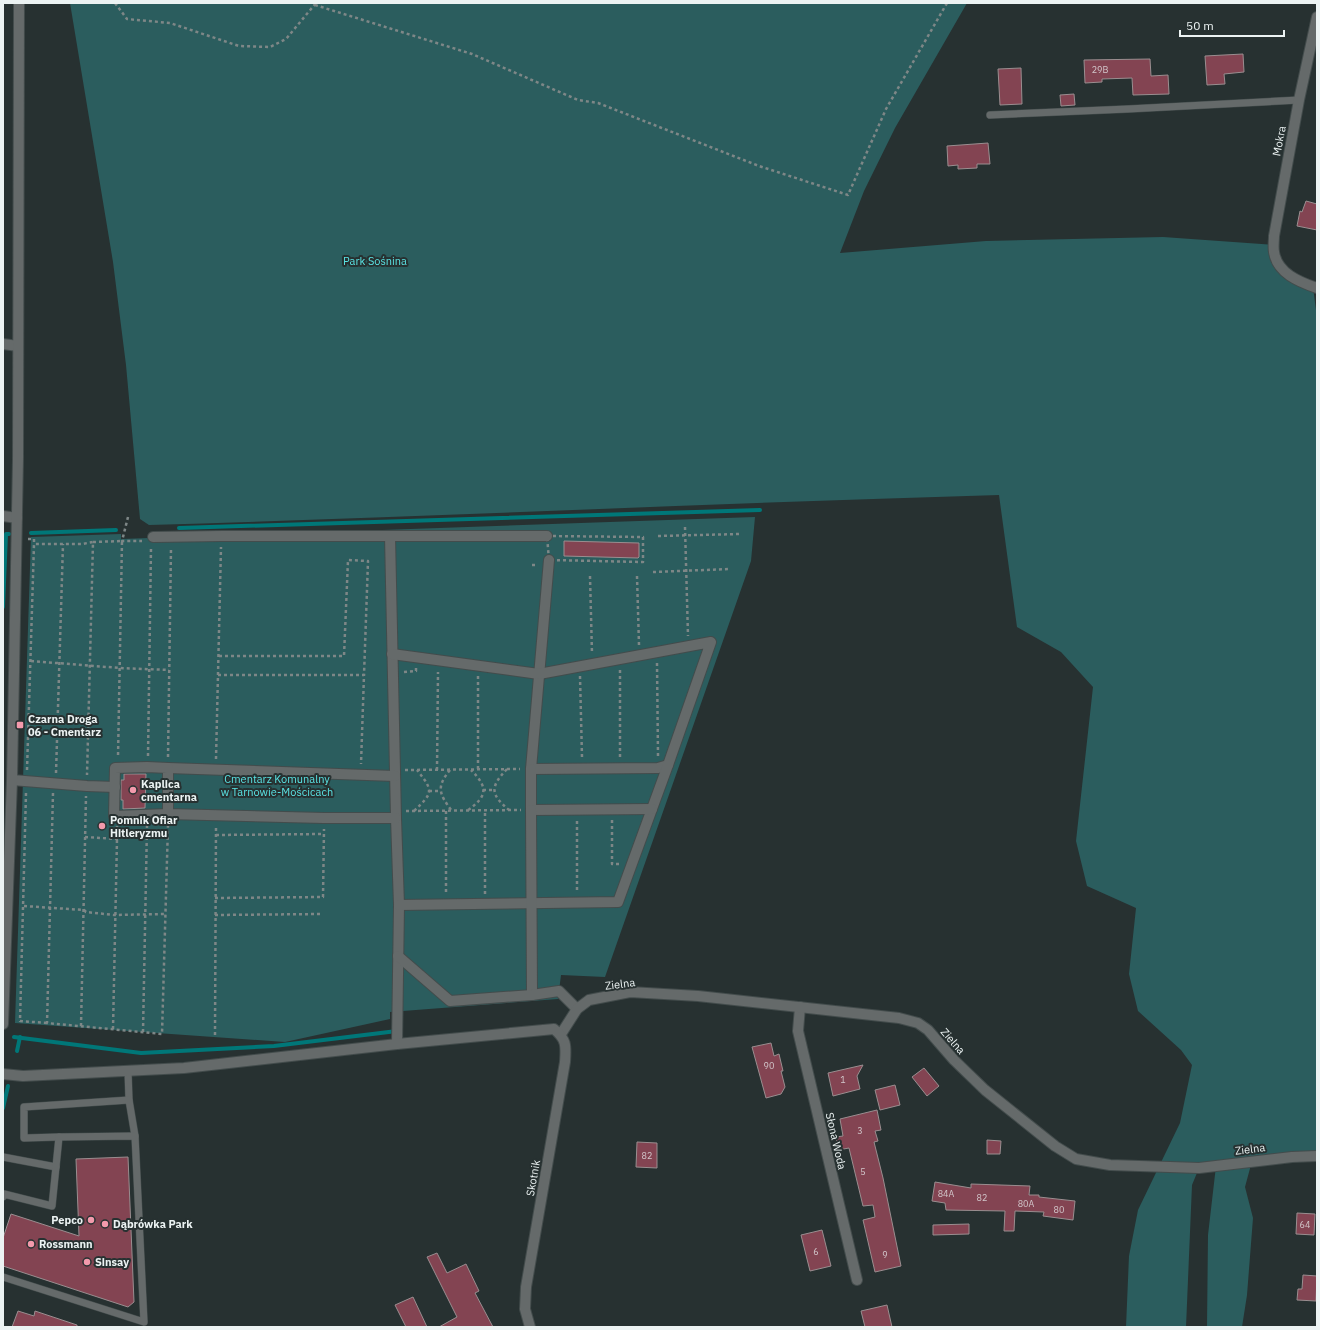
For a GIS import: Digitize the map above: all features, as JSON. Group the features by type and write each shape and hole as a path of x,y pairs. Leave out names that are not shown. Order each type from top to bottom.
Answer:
{"street":[{"path":"3,1024 8,779 17,518 19,3"},
{"name":"Mokra","path":"1317,17 1299,100 1274,236 1274,253 1280,268 1300,283 1317,288"},
{"path":"3,344 18,346"},
{"path":"3,516 17,518"},
{"path":"149,540 171,537 222,536 547,536"},
{"path":"390,536 395,814 399,906 397,1044"},
{"path":"532,995 533,904 531,769 549,560"},
{"path":"392,654 539,674 711,642 663,766 652,809 618,902 399,906"},
{"path":"531,769 663,766"},
{"path":"395,773 361,775 118,767 115,768 114,816 168,814 324,818 395,814"},
{"path":"168,768 168,814"},
{"path":"8,779 115,787"},
{"path":"531,810 652,809"},
{"path":"398,956 450,1001 532,995 559,991 577,1009"},
{"name":"Zielna","path":"560,1034 577,1009 589,1000 630,992 698,996 899,1018 918,1023 928,1030 954,1060 985,1090 1055,1146 1076,1158 1110,1165 1199,1168 1292,1157 1317,1156"},
{"name":"Słona Woda","path":"800,1007 798,1030 856,1280"},
{"path":"3,1074 23,1076 184,1068 397,1044 554,1029 560,1034"},
{"name":"Skotnik","path":"530,1327 525,1309 526,1287 565,1062 566,1044 560,1034"}],"lane":[{"path":"990,115 1120,110 1299,100"},
{"path":"3,1277 144,1322 135,1136 129,1100 128,1071"},
{"path":"129,1100 24,1107 24,1138 135,1136"},
{"path":"3,1197 4,1194 52,1206 59,1137"},
{"path":"3,1157 56,1167"}],"path":[{"path":"115,3 127,19 170,23 239,46 270,47 286,39 316,4 472,54 578,100 598,103 759,166 848,195 886,110 947,3"},
{"path":"118,767 122,541 128,517"},
{"path":"686,527 688,646"},
{"path":"658,536 740,534"},
{"path":"216,770 222,536"},
{"path":"547,536 643,538 643,562 549,560"},
{"path":"168,768 171,537"},
{"path":"26,539 34,539 34,544 20,1021 162,1034 168,814"},
{"path":"34,544 82,544 93,542 149,540 147,767"},
{"path":"80,1026 93,542"},
{"path":"47,1023 63,544"},
{"path":"219,656 344,656 348,560 368,561 361,775"},
{"path":"653,572 730,569"},
{"path":"590,576 592,664"},
{"path":"637,576 639,655"},
{"path":"657,652 663,766"},
{"path":"619,659 620,767"},
{"path":"31,661 169,670"},
{"path":"437,770 438,661"},
{"path":"478,666 478,769"},
{"path":"580,667 582,768"},
{"path":"218,675 364,675"},
{"path":"507,769 495,784 495,793 500,802 509,810"},
{"path":"395,773 417,770 531,769"},
{"path":"414,811 428,798 429,791 428,783 417,770"},
{"path":"451,770 444,777 440,791 441,796 453,811"},
{"path":"468,811 477,804 482,797 483,790 480,779 471,770"},
{"path":"483,790 495,790"},
{"path":"429,791 440,791"},
{"path":"577,809 577,903"},
{"path":"612,809 612,864 631,864"},
{"path":"485,810 485,904"},
{"path":"395,814 414,811 531,810"},
{"path":"446,811 446,905"},
{"path":"143,1032 147,815"},
{"path":"215,1035 215,898 217,815"},
{"path":"113,1029 114,915 118,816"},
{"path":"215,898 323,897 324,818"},
{"path":"216,835 324,834"},
{"path":"85,837 117,839"},
{"path":"24,906 84,910 86,912 114,915 166,914"},
{"path":"215,915 323,914"}],"green space":[{"name":"Park Sośnina","path":"70,3 967,3 895,128 864,191 840,253 986,241 1163,237 1274,245 1280,268 1313,287 1317,318 1317,1156 1252,1161 1245,1187 1253,1218 1247,1295 1242,1327 1207,1327 1208,1235 1216,1166 1199,1168 1192,1185 1186,1327 1126,1327 1129,1256 1138,1210 1180,1123 1192,1065 1181,1050 1138,1011 1129,974 1136,908 1087,886 1076,841 1093,687 1061,652 1017,627 999,495 149,525 140,519 126,365 113,262"},
{"name":"Cmentarz Komunalny w Tarnowie-Mościcach","path":"755,517 751,561 605,977 561,975 558,999 390,1012 390,1019 285,1042 15,1023 31,537 121,534 121,539"}],"building":[{"path":"1243,54 1244,72 1224,74 1225,84 1207,85 1205,56"},
{"path":"1150,59 1151,76 1168,75 1169,94 1133,95 1132,78 1102,79 1102,82 1085,83 1084,60"},
{"path":"1021,68 1022,104 1000,105 998,69"},
{"path":"1074,94 1075,105 1061,106 1060,95"},
{"path":"988,143 990,164 977,164 977,168 958,169 958,165 948,166 947,146"},
{"path":"1306,201 1317,204 1317,230 1297,226 1300,211 1302,212"},
{"path":"564,541 639,543 639,557 564,556"},
{"name":"Kaplica cmentarna","path":"124,774 146,774 145,808 123,809 123,800 121,800 121,780 124,780"},
{"path":"771,1043 774,1056 779,1054 785,1087 781,1094 766,1098 752,1047"},
{"path":"863,1065 857,1076 860,1089 833,1096 828,1073"},
{"path":"924,1068 939,1086 927,1096 912,1077"},
{"path":"895,1085 900,1105 880,1110 875,1090"},
{"path":"877,1110 881,1130 875,1131 878,1141 874,1142 901,1266 875,1272 863,1220 875,1217 873,1205 863,1206 849,1148 838,1150 836,1137 843,1136 840,1119"},
{"path":"987,1140 1001,1141 1000,1154 987,1154"},
{"path":"637,1142 657,1143 657,1168 636,1167"},
{"name":"Dąbrówka Park","path":"128,1157 134,1302 128,1307 3,1266 3,1238 11,1214 79,1236 76,1159"},
{"path":"935,1182 971,1188 971,1184 1030,1186 1029,1195 1039,1195 1039,1197 1075,1201 1073,1220 1043,1216 1044,1212 1015,1211 1014,1231 1004,1231 1005,1211 946,1210 945,1203 932,1201"},
{"path":"1297,1213 1315,1214 1314,1235 1296,1234"},
{"path":"969,1224 969,1234 933,1235 933,1225"},
{"path":"822,1230 831,1266 810,1271 801,1235"},
{"path":"437,1253 447,1273 466,1264 479,1291 475,1293 493,1327 439,1327 457,1317 427,1257"},
{"path":"1303,1275 1317,1276 1316,1301 1297,1300 1298,1289 1302,1289"},
{"path":"413,1297 427,1327 406,1327 395,1305"},
{"path":"887,1305 892,1327 865,1327 861,1311"},
{"path":"18,1311 34,1316 35,1311 77,1325 77,1327 12,1327"}],"waterway":[{"path":"179,528 760,510"},
{"path":"31,533 116,530"},
{"path":"3,607 6,534 9,534"},
{"path":"14,1037 141,1053 274,1046 397,1031"},
{"path":"17,1051 20,1037"},
{"path":"3,1108 8,1086"}],"place":[{"name":"Czarna Droga 06 - Cmentarz","path":"20,725"},
{"name":"Kaplica cmentarna","path":"133,790"},
{"name":"Pomnik Ofiar Hitleryzmu","path":"102,826"},
{"name":"Pepco","path":"91,1220"},
{"name":"Dąbrówka Park","path":"105,1224"},
{"name":"Rossmann","path":"31,1244"},
{"name":"Sinsay","path":"87,1262"}]}
